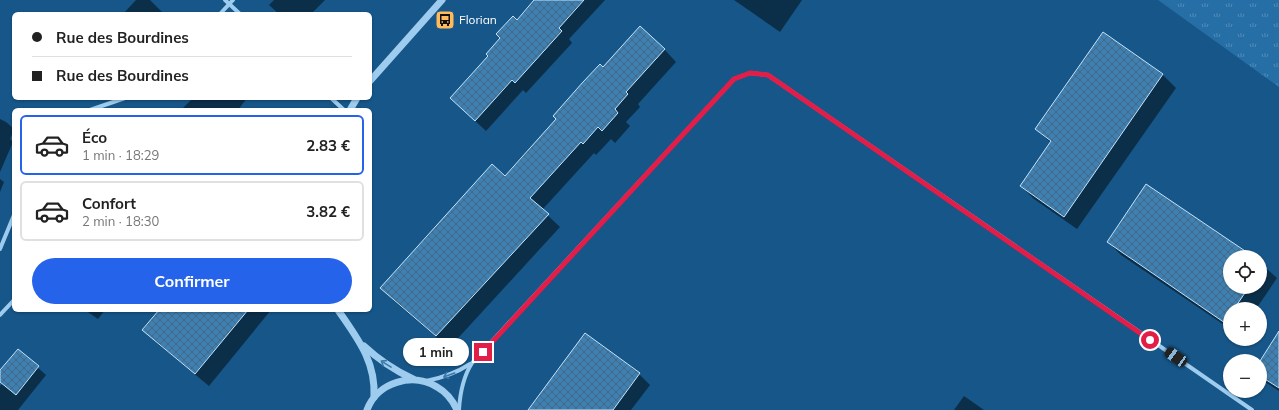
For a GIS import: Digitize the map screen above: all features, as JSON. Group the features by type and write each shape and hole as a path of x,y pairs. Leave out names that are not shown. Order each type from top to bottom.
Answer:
{"street":[{"path":"225,0 238,12"},
{"path":"222,12 233,0"},
{"path":"372,79 442,0"},
{"path":"458,410 463,383 467,371 472,363 734,79 750,73 768,75 1252,410"},
{"path":"96,108 119,100"},
{"path":"333,100 342,108"},
{"path":"0,249 12,220"},
{"path":"0,315 12,302"},
{"path":"339,312 361,343 370,364 374,381 374,397"},
{"path":"361,343 380,360 394,369 437,387 446,393 454,402 458,410"},
{"path":"367,410 374,397 383,389 393,384 404,380 419,380 447,376 472,363"}],"green space":[{"path":"1158,0 1279,0 1279,87"}],"building":[{"path":"534,0 584,0 559,28 562,31 515,83 512,80 475,121 450,98 488,56 486,54 500,38 496,34 513,16 517,20"},
{"path":"640,26 665,49 626,92 628,94 615,109 618,113 602,131 598,127 583,144 581,142 530,198 549,214 436,336 380,288 492,164 505,176 556,119 553,116 583,82 600,64 603,67"},
{"path":"1103,32 1163,74 1064,217 1020,186 1051,141 1035,129"},
{"path":"1146,184 1244,250 1223,250 1223,294 1244,294 1239,302 1223,302 1223,322 1107,242"},
{"path":"157,312 246,312 195,374 142,330"},
{"path":"1279,331 1279,388 1267,380 1267,354 1264,354"},
{"path":"585,333 640,373 613,410 528,410"},
{"path":"18,349 39,366 16,395 0,382 0,370"}],"place":[{"name":"Florian","path":"445,20"}],"route":[{"path":"483,352 734,79 750,73 768,75 1150,340"}]}
